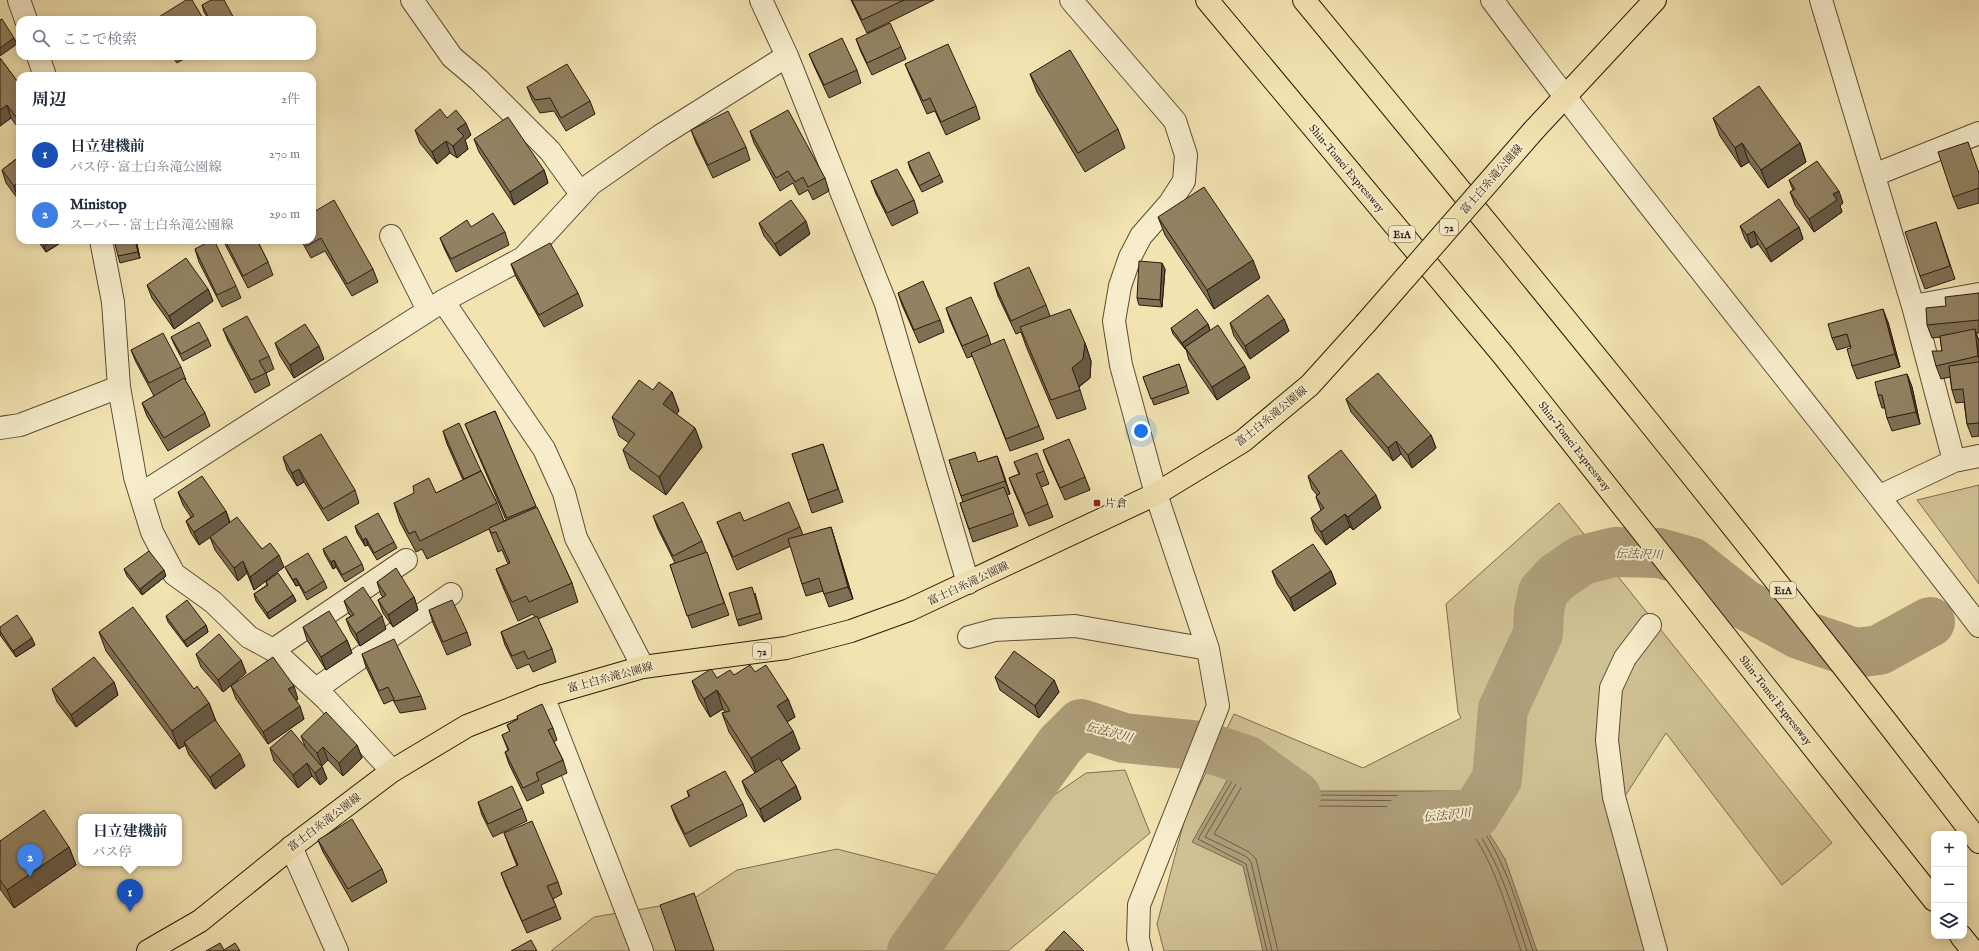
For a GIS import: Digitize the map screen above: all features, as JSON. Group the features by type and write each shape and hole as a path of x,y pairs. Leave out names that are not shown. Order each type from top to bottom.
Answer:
{"main road":[{"name":"Shin-Tomei Expressway","path":"1207,0 1503,355 1931,896"},
{"name":"E1A","path":"1304,0 1660,434 1906,746 1979,842"},
{"name":"富士白糸滝公園線","path":"148,951 200,921 291,847 392,771 467,726 543,696 643,667 786,648 858,628 909,610 1156,494 1243,441 1310,385 1564,96 1655,0"},
{"path":"1963,939 1973,951"}],"street":[{"path":"19,0 25,16"},
{"path":"412,0 452,57 480,80 550,150 581,194"},
{"path":"761,0 787,56 886,304 968,583"},
{"path":"1071,0 1175,121 1186,155 1184,181 1169,204 1141,236 1130,257 1120,286 1114,321 1121,365 1156,494 1208,648 1218,706 1139,904 1138,939 1141,951"},
{"path":"1492,0 1564,96 1880,496 1979,626"},
{"path":"1821,0 1913,306 1954,461"},
{"path":"141,494 435,305 523,258 591,184 660,136 787,56"},
{"path":"39,60 44,72"},
{"path":"1874,175 1979,132"},
{"path":"391,236 435,305 544,448 564,493 576,538 643,667"},
{"path":"103,244 113,302 119,387 135,477 152,532 174,574 213,602 249,637 273,650 316,689 392,771"},
{"path":"1913,306 1979,294"},
{"path":"0,428 20,425 119,387"},
{"path":"1880,496 1954,461 1979,456"},
{"path":"273,650 406,560"},
{"path":"316,689 451,594"},
{"path":"1650,625 1625,658 1611,688 1607,740 1614,797 1656,951"},
{"path":"968,637 995,630 1075,626 1208,648"},
{"path":"543,696 642,951"},
{"path":"291,847 337,951"}],"shaded area":[{"path":"1979,485 1979,584 1917,500"},
{"path":"1559,503 1832,843 1782,885 1666,733 1625,796 1652,951 1164,951 1157,924 1186,814 1234,714 1363,768 1461,718 1458,712 1446,604"},
{"path":"1125,770 1150,833 1008,951 551,951 594,917 690,901 737,870 837,849 962,881 993,837 1086,773"}],"water":[{"path":"1250,740 1315,791 1455,791 1474,809 1505,859 1537,951 1263,951 1243,866 1192,842"}],"building":[{"path":"186,0 192,0 202,16 160,16"},
{"path":"211,0 224,0 233,16 208,16 202,5"},
{"path":"852,0 904,0 862,20"},
{"path":"2,19 14,38 0,48 0,20"},
{"path":"890,23 901,47 867,63 856,39"},
{"path":"842,38 857,70 824,85 809,54"},
{"path":"948,44 976,106 941,122 930,98 923,101 905,64"},
{"path":"1070,50 1118,129 1078,153 1030,74"},
{"path":"0,58 16,80 16,117 7,105 0,110"},
{"path":"567,64 590,101 561,118 550,98 535,100 527,87"},
{"path":"1759,86 1800,143 1761,170 1742,143 1735,148 1713,118"},
{"path":"440,109 447,118 456,110 466,123 457,129 464,136 453,146 446,141 432,152 415,130"},
{"path":"788,110 825,178 808,187 803,177 795,182 788,171 776,178 750,131"},
{"path":"728,111 746,147 708,165 691,130"},
{"path":"508,117 544,170 510,192 474,139"},
{"path":"1968,142 1979,173 1979,188 1953,197 1938,152"},
{"path":"929,152 940,175 919,186 908,162"},
{"path":"16,159 16,184 14,186 2,170"},
{"path":"1817,161 1839,191 1833,194 1837,200 1809,219 1790,192 1795,189 1789,180"},
{"path":"897,169 914,200 887,213 871,181"},
{"path":"1204,187 1253,260 1207,290 1158,217"},
{"path":"1779,199 1799,227 1766,249 1754,231 1747,235 1740,226"},
{"path":"334,200 373,269 347,284 321,238 316,241 316,211"},
{"path":"791,200 806,221 775,244 759,223"},
{"path":"493,213 505,232 451,259 440,238 467,220 471,227"},
{"path":"1936,222 1950,266 1920,276 1905,232"},
{"path":"550,243 578,293 539,315 511,264"},
{"path":"115,244 136,244 138,252 118,256"},
{"path":"204,244 216,244 236,286 217,295 195,249"},
{"path":"227,244 259,244 268,262 243,276"},
{"path":"186,258 208,289 169,316 147,285"},
{"path":"1139,261 1162,263 1160,300 1137,298"},
{"path":"1029,267 1046,305 1011,321 994,283"},
{"path":"923,281 940,320 914,330 898,293"},
{"path":"1979,293 1979,320 1927,325 1926,308 1946,306 1945,297"},
{"path":"1268,295 1284,319 1245,346 1230,323"},
{"path":"971,297 988,335 962,346 946,308"},
{"path":"1070,309 1085,343 1083,359 1072,368 1080,390 1051,400 1020,327"},
{"path":"1197,309 1208,324 1182,343 1171,328"},
{"path":"1883,309 1895,354 1852,366 1847,349 1851,348 1847,334 1832,338 1828,324"},
{"path":"247,316 269,356 259,361 266,373 251,380 223,329"},
{"path":"199,322 208,339 181,354 171,337"},
{"path":"305,324 319,346 290,365 275,343"},
{"path":"1218,325 1245,366 1212,387 1185,347"},
{"path":"1975,329 1978,356 1936,366 1932,351 1942,351 1940,336"},
{"path":"163,333 181,367 149,383 131,350"},
{"path":"1004,339 1039,426 1006,439 971,353"},
{"path":"1979,362 1979,423 1967,424 1963,389 1952,390 1949,366"},
{"path":"1179,364 1187,386 1151,399 1143,377"},
{"path":"1378,373 1431,435 1408,455 1396,441 1388,448 1346,399"},
{"path":"1907,374 1916,412 1887,418 1882,395 1878,395 1875,382"},
{"path":"184,378 205,413 164,438 142,403"},
{"path":"639,380 653,390 659,382 672,392 663,404 695,428 659,477 623,450 635,434 612,417"},
{"path":"495,411 536,506 507,518 465,424"},
{"path":"459,423 481,471 464,479 443,431"},
{"path":"321,434 355,490 323,509 299,469 292,473 283,457"},
{"path":"1069,439 1085,477 1060,488 1043,450"},
{"path":"823,444 838,489 808,500 792,454"},
{"path":"1341,450 1376,495 1348,517 1345,514 1321,532 1311,518 1324,508 1316,497 1320,493 1308,476"},
{"path":"975,452 978,462 997,456 1005,481 961,496 949,460"},
{"path":"1037,453 1044,471 1036,474 1048,504 1025,514 1009,478 1020,474 1014,462"},
{"path":"481,471 497,503 420,541 415,531 409,534 394,503 414,493 413,486 429,478 436,493"},
{"path":"202,476 226,511 194,532 186,521 194,516 178,492"},
{"path":"1004,487 1014,513 969,529 960,503"},
{"path":"683,502 702,541 673,556 653,516"},
{"path":"789,502 800,527 733,557 717,522 740,512 744,521"},
{"path":"537,507 572,583 529,602 526,596 512,602 496,569 510,563 496,532 491,533 489,528"},
{"path":"378,513 394,542 374,553 366,538 363,540 355,526"},
{"path":"237,517 262,549 270,543 279,555 250,577 243,561 234,568 210,537"},
{"path":"831,527 848,587 824,594 819,578 802,584 788,539"},
{"path":"346,536 362,564 342,575 334,560 331,562 323,549"},
{"path":"1313,544 1331,571 1290,598 1272,571"},
{"path":"149,551 164,570 140,589 124,569"},
{"path":"707,552 724,603 687,616 670,565"},
{"path":"308,553 324,581 305,593 296,578 293,580 285,567"},
{"path":"396,568 414,597 388,615 378,600 386,595 377,582"},
{"path":"278,573 293,595 267,613 254,594 268,585 266,582"},
{"path":"363,587 382,616 356,634 346,619 354,615 344,601"},
{"path":"752,587 760,613 737,620 729,593"},
{"path":"187,600 206,625 184,641 166,616"},
{"path":"452,600 467,632 443,642 429,610"},
{"path":"133,607 194,689 197,686 209,703 172,731 99,632"},
{"path":"329,611 347,640 321,657 303,627"},
{"path":"17,615 32,638 13,651 0,631 0,627"},
{"path":"537,616 552,649 528,659 524,651 512,656 501,632"},
{"path":"219,634 241,660 218,680 196,654"},
{"path":"394,639 421,696 395,701 388,687 379,691 362,654"},
{"path":"1014,651 1054,680 1035,706 995,677"},
{"path":"94,657 114,682 71,715 52,689"},
{"path":"273,657 294,686 288,689 300,706 263,732 231,686"},
{"path":"750,665 755,672 766,665 788,699 777,706 793,731 751,758 722,713 730,711 717,690 704,699 692,681 711,669 717,678 730,670 734,675"},
{"path":"542,704 553,728 548,730 563,760 536,773 539,780 523,788 505,752 509,750 502,735 510,731 507,725 518,719 517,716"},
{"path":"326,712 357,745 339,763 323,747 317,753 301,736"},
{"path":"215,720 240,754 210,777 184,742"},
{"path":"291,730 322,767 315,773 307,763 293,775 270,748"},
{"path":"779,758 796,786 760,809 742,781"},
{"path":"725,771 743,804 685,834 671,806 690,796 687,791"},
{"path":"512,786 522,808 488,824 478,802"},
{"path":"44,810 69,847 7,890 0,880 0,841"},
{"path":"352,819 382,869 348,889 318,840"},
{"path":"532,821 558,882 547,886 556,906 522,921 501,873 518,865 504,833"},
{"path":"694,893 714,950 676,951 660,905"},
{"path":"1064,931 1084,951 1045,951"},
{"path":"531,940 537,951 511,951"},
{"path":"220,943 224,950 235,943 240,951 206,951"}],"waterway":[{"name":"伝法沢川","path":"1409,818 1475,814 1497,779 1503,709 1538,634 1539,611 1543,592 1557,577 1582,560 1615,552 1659,553 1691,562 1744,604 1799,634 1855,653 1879,650 1930,622"},
{"name":"伝法沢川","path":"912,951 1060,745 1081,724 1124,738 1203,746 1246,760 1296,796"}],"place":[{"name":"片倉","path":"1097,503"},
{"name":"Ministop","path":"30,877"},
{"name":"日立建機前","path":"130,912"}]}
